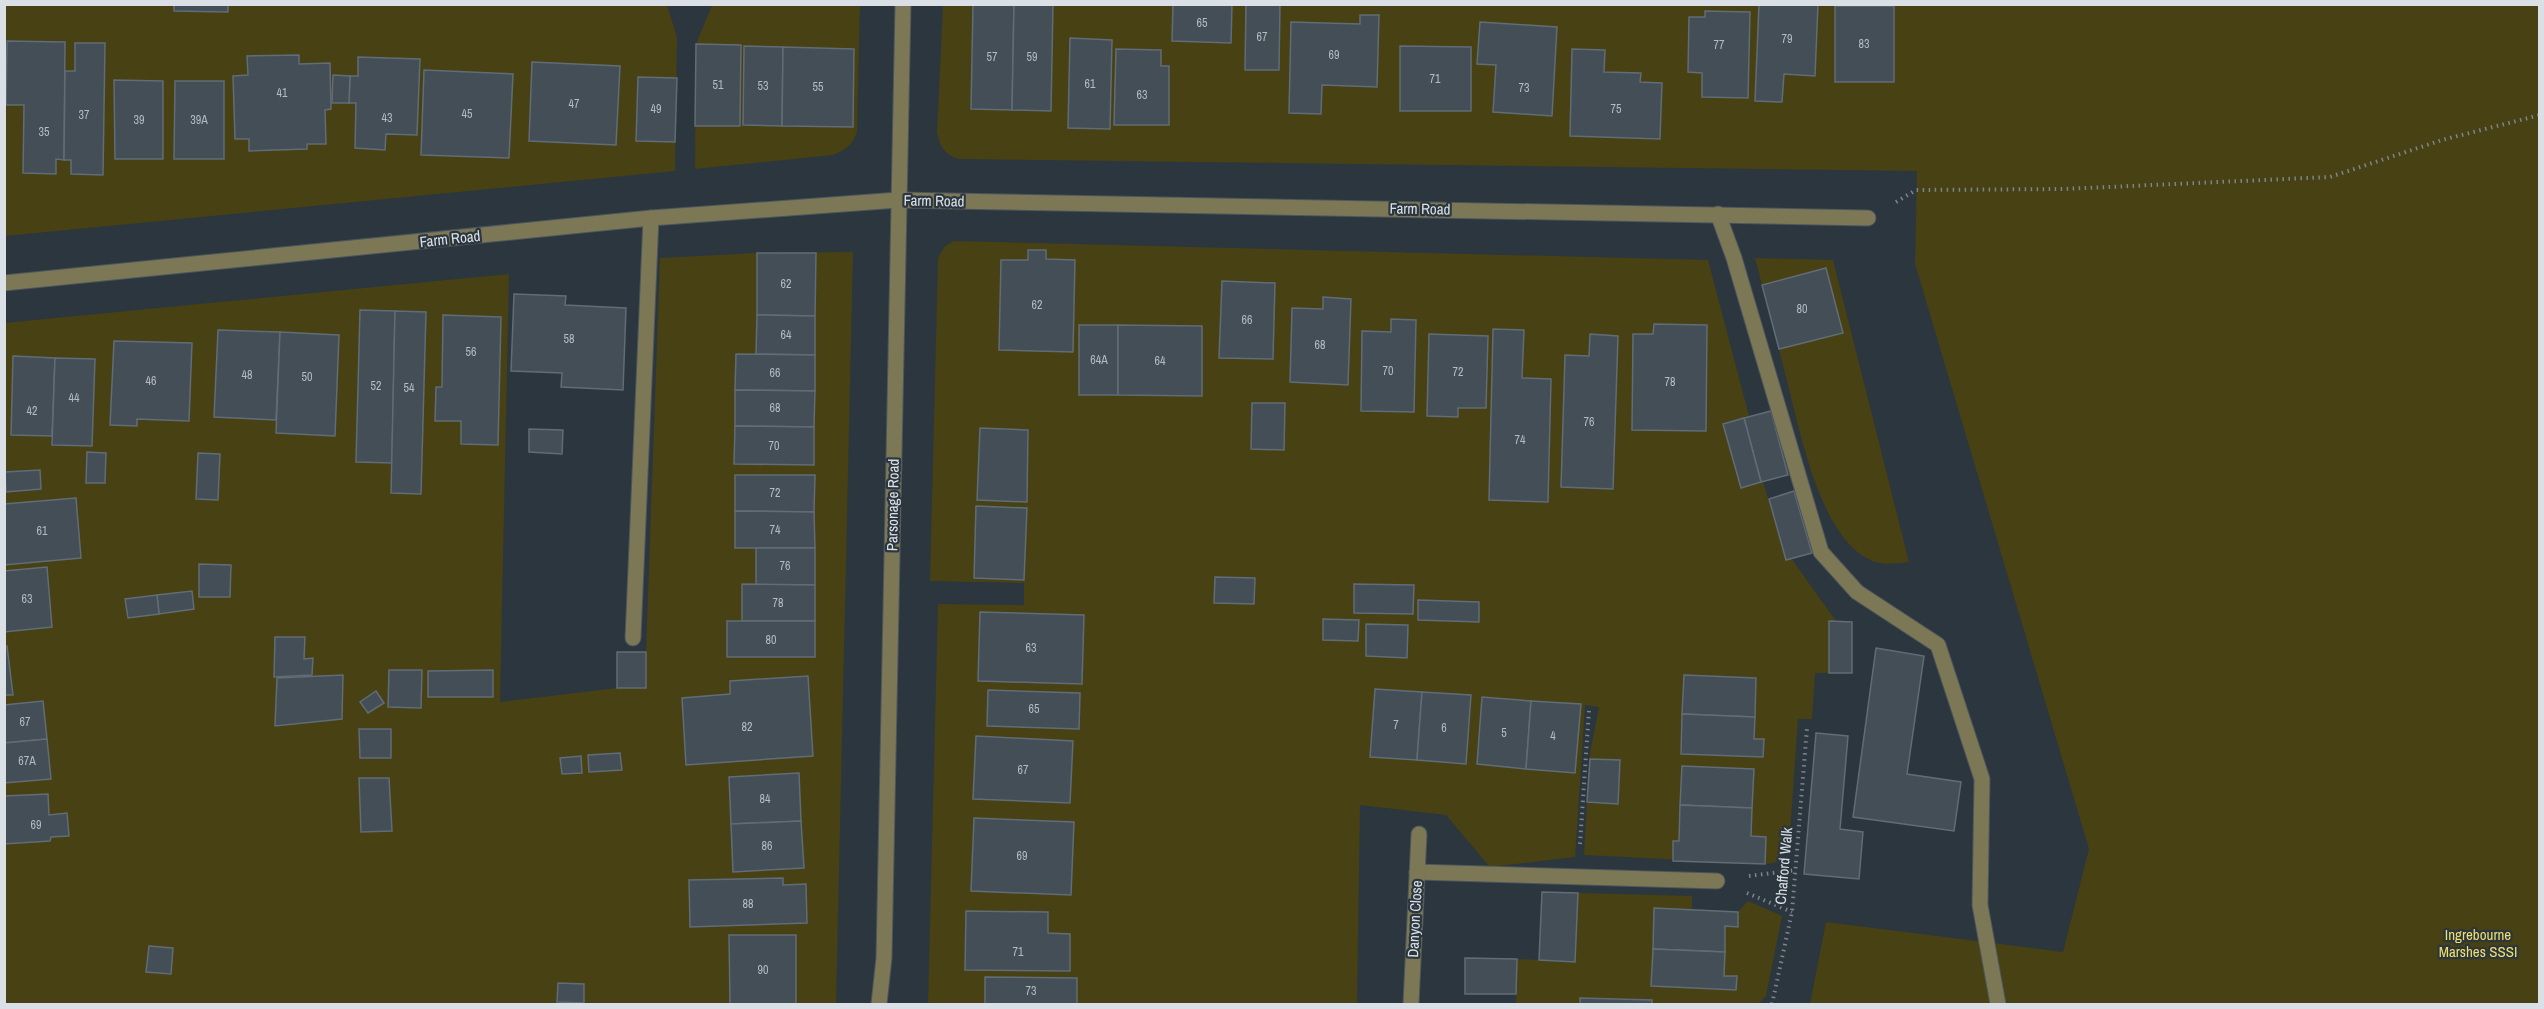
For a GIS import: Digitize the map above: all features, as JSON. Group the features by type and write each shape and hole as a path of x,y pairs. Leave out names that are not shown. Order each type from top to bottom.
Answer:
{"street":[{"name":"Parsonage Road","path":"879,1005 884,958 903,4"},
{"name":"Farm Road","path":"4,283 651,218 898,200 1868,218"},
{"path":"1718,214 1734,258 1821,552 1857,592 1938,645 1982,779 1980,905 1998,1005"},
{"path":"633,638 651,218"},
{"name":"Danyon Close","path":"1411,1005 1419,834"},
{"path":"1418,872 1717,881"}],"path":[{"path":"1916,190 2064,189 2330,177 2442,140 2540,115"},
{"path":"1578,878 1589,710"},
{"name":"Chafford Walk","path":"1772,1005 1792,912 1807,728"},
{"path":"1717,881 1796,870"},
{"path":"1717,881 1792,912"}],"green space":[{"path":"5,5 667,5 677,37 675,171 5,236"},
{"path":"712,5 860,5 857,131 849,146 833,155 695,169 696,44"},
{"name":"Ingrebourne Marshes SSSI","path":"943,5 2539,5 2539,1004 1810,1004 1826,922 2063,952 2089,849 1915,264 1917,171 959,159 944,149 937,132"},
{"path":"954,241 1708,260 1749,416 1744,418 1786,559 1791,558 1836,621 1829,622 1829,673 1815,673 1812,719 1798,719 1789,847 1784,854 1776,861 1765,864 1584,855 1590,753 1599,707 1585,705 1575,857 1490,867 1446,815 1360,805 1357,1004 928,1004 938,604 1024,605 1024,583 930,581 938,258 945,246"},
{"path":"853,252 836,1004 5,1004 4,323 509,274 500,702 617,688 617,652 646,652 660,258 757,253"},
{"path":"1755,258 1833,260 1909,562 1881,563 1865,557 1849,544 1823,501 1804,448"},
{"path":"1542,892 1692,896 1692,910 1738,912 1748,901 1782,916 1766,996 1758,1004 1516,1004 1517,959 1539,960"}],"building":[{"path":"174,4 228,4 228,12 174,11"},
{"path":"973,4 1014,4 1012,110 971,109"},
{"path":"1014,4 1053,5 1051,111 1012,110"},
{"path":"1173,4 1232,4 1231,43 1172,41"},
{"path":"1246,4 1280,4 1279,70 1245,70"},
{"path":"1759,4 1818,4 1815,76 1784,74 1782,102 1755,101"},
{"path":"1835,6 1894,6 1894,82 1835,82"},
{"path":"1705,11 1750,12 1748,98 1702,97 1702,73 1688,72 1689,17 1705,17"},
{"path":"1360,15 1379,15 1377,87 1322,85 1321,114 1289,113 1291,22 1360,24"},
{"path":"1480,22 1557,27 1552,116 1493,112 1496,65 1477,64"},
{"path":"1070,38 1112,40 1110,129 1068,128"},
{"path":"7,41 65,42 64,160 56,159 56,174 23,173 24,105 6,105"},
{"path":"75,43 105,43 103,175 71,174 71,160 64,160 65,71 75,71"},
{"path":"696,44 741,45 740,126 695,126"},
{"path":"744,46 783,47 782,126 743,125"},
{"path":"1400,46 1471,47 1471,111 1400,111"},
{"path":"783,47 854,49 853,127 782,126"},
{"path":"1116,49 1161,50 1161,66 1169,66 1169,125 1114,125"},
{"path":"1572,49 1605,50 1604,72 1641,73 1640,82 1662,83 1660,139 1570,136"},
{"path":"299,55 299,64 330,63 331,109 325,110 326,144 307,144 307,149 249,151 249,139 235,139 233,76 248,75 247,56"},
{"path":"358,57 420,59 417,135 386,134 385,150 355,148 356,103 349,103 350,76 358,76"},
{"path":"532,62 620,66 616,145 529,141"},
{"path":"424,70 513,74 509,158 421,155"},
{"path":"333,75 350,76 349,103 332,103"},
{"path":"638,77 677,78 675,142 636,141"},
{"path":"114,80 163,81 163,159 115,159"},
{"path":"175,81 224,81 224,159 174,159"},
{"path":"1028,250 1046,250 1046,259 1075,260 1073,352 999,350 1001,260 1028,260"},
{"path":"757,253 816,253 815,316 757,315"},
{"path":"1826,268 1843,333 1779,349 1762,285"},
{"path":"1222,281 1275,283 1273,359 1219,358"},
{"path":"514,294 566,296 565,305 626,308 623,390 561,387 562,373 511,371"},
{"path":"1323,297 1351,299 1348,385 1290,382 1292,308 1323,309"},
{"path":"360,310 395,311 392,463 356,462"},
{"path":"395,311 426,312 421,494 391,493"},
{"path":"443,315 501,317 498,445 461,444 461,421 435,421 436,387 442,387"},
{"path":"757,315 815,316 815,355 756,354"},
{"path":"1391,319 1416,320 1414,412 1361,411 1362,331 1391,332"},
{"path":"1654,324 1707,325 1706,431 1632,430 1633,334 1653,334"},
{"path":"1079,325 1118,325 1118,395 1079,395"},
{"path":"1118,325 1202,326 1202,396 1118,395"},
{"path":"1493,329 1524,330 1522,378 1551,379 1548,502 1489,500"},
{"path":"218,330 280,332 276,420 214,417"},
{"path":"280,332 339,335 335,436 276,433"},
{"path":"1429,334 1488,336 1486,408 1458,408 1458,417 1427,416"},
{"path":"1590,334 1618,336 1613,489 1561,487 1565,355 1589,356"},
{"path":"114,341 192,343 189,421 137,419 137,426 110,425"},
{"path":"736,354 815,355 815,391 735,390"},
{"path":"13,356 55,358 52,436 11,435"},
{"path":"55,358 95,359 92,446 52,445"},
{"path":"735,390 815,391 814,427 735,426"},
{"path":"1252,403 1285,403 1284,450 1251,449"},
{"path":"1771,411 1788,475 1761,482 1744,418"},
{"path":"1744,418 1761,482 1741,488 1723,424"},
{"path":"735,426 814,427 814,465 734,464"},
{"path":"980,428 1028,430 1027,502 977,500"},
{"path":"529,429 563,430 562,454 529,452"},
{"path":"87,452 106,453 105,483 86,483"},
{"path":"198,453 220,454 218,500 196,499"},
{"path":"40,470 41,489 6,492 5,472"},
{"path":"735,475 815,475 814,512 735,511"},
{"path":"1794,491 1812,553 1786,560 1769,499"},
{"path":"76,498 81,558 4,565 4,504"},
{"path":"976,506 1027,508 1024,580 974,578"},
{"path":"735,511 814,512 815,548 735,548"},
{"path":"756,548 815,548 815,585 756,585"},
{"path":"199,564 231,565 230,597 199,597"},
{"path":"47,567 52,627 4,632 4,571"},
{"path":"1215,577 1255,578 1254,604 1214,603"},
{"path":"742,584 815,585 815,621 742,621"},
{"path":"1354,584 1414,585 1413,614 1354,613"},
{"path":"192,591 194,609 159,614 157,595"},
{"path":"157,595 159,614 128,618 125,599"},
{"path":"1418,600 1479,602 1479,622 1418,620"},
{"path":"980,612 1084,615 1082,684 978,681"},
{"path":"1323,619 1359,620 1358,641 1323,640"},
{"path":"727,621 815,621 815,657 727,657"},
{"path":"1829,621 1852,622 1852,673 1829,673"},
{"path":"1366,624 1408,625 1407,658 1366,656"},
{"path":"275,637 305,637 304,659 313,658 312,675 274,677"},
{"path":"4,646 7,646 13,695 4,695"},
{"path":"1876,648 1924,656 1907,774 1961,782 1954,831 1853,817"},
{"path":"617,652 646,652 646,688 617,688"},
{"path":"389,670 422,670 421,708 388,707"},
{"path":"493,670 493,697 428,697 428,671"},
{"path":"343,675 342,719 275,726 277,678"},
{"path":"1684,675 1756,678 1755,717 1682,714"},
{"path":"808,676 813,756 686,765 682,698 730,694 730,681"},
{"path":"1375,689 1422,692 1417,760 1370,757"},
{"path":"988,690 1080,693 1079,729 987,726"},
{"path":"376,691 384,703 368,713 360,702"},
{"path":"1422,692 1471,695 1466,764 1417,760"},
{"path":"1482,697 1531,701 1526,769 1477,764"},
{"path":"43,701 47,739 4,743 4,705"},
{"path":"1531,701 1581,704 1575,773 1526,769"},
{"path":"1682,714 1755,717 1754,739 1764,739 1763,757 1681,754"},
{"path":"359,729 391,729 391,758 360,758"},
{"path":"1816,733 1848,736 1840,829 1863,832 1859,879 1804,874"},
{"path":"976,736 1073,741 1070,803 973,799"},
{"path":"47,739 51,779 4,783 4,743"},
{"path":"620,753 622,770 589,772 588,755"},
{"path":"581,756 582,773 562,774 560,758"},
{"path":"1590,759 1620,760 1618,804 1587,802"},
{"path":"1682,766 1754,769 1752,808 1680,805"},
{"path":"799,773 801,821 731,824 729,777"},
{"path":"359,778 389,778 392,831 361,832"},
{"path":"48,794 49,815 67,813 69,836 51,837 50,841 4,844 4,796"},
{"path":"1680,805 1752,808 1751,836 1766,837 1765,864 1673,861 1673,841 1679,841"},
{"path":"974,818 1074,822 1071,895 971,891"},
{"path":"801,821 804,868 733,872 731,824"},
{"path":"783,878 783,885 806,884 807,923 690,927 689,880"},
{"path":"1542,892 1578,893 1575,962 1539,960"},
{"path":"1654,908 1738,912 1738,927 1725,926 1725,952 1653,949"},
{"path":"966,911 1048,912 1048,933 1070,934 1070,971 965,970"},
{"path":"729,935 796,935 796,1004 730,1004"},
{"path":"149,946 173,948 171,974 146,972"},
{"path":"1653,949 1725,952 1724,976 1737,976 1736,990 1651,986"},
{"path":"1465,958 1517,959 1516,994 1465,994"},
{"path":"985,977 1077,978 1077,1004 985,1004"},
{"path":"558,983 584,984 584,1003 557,1002"},
{"path":"1580,998 1652,1000 1652,1004 1580,1004"}]}
